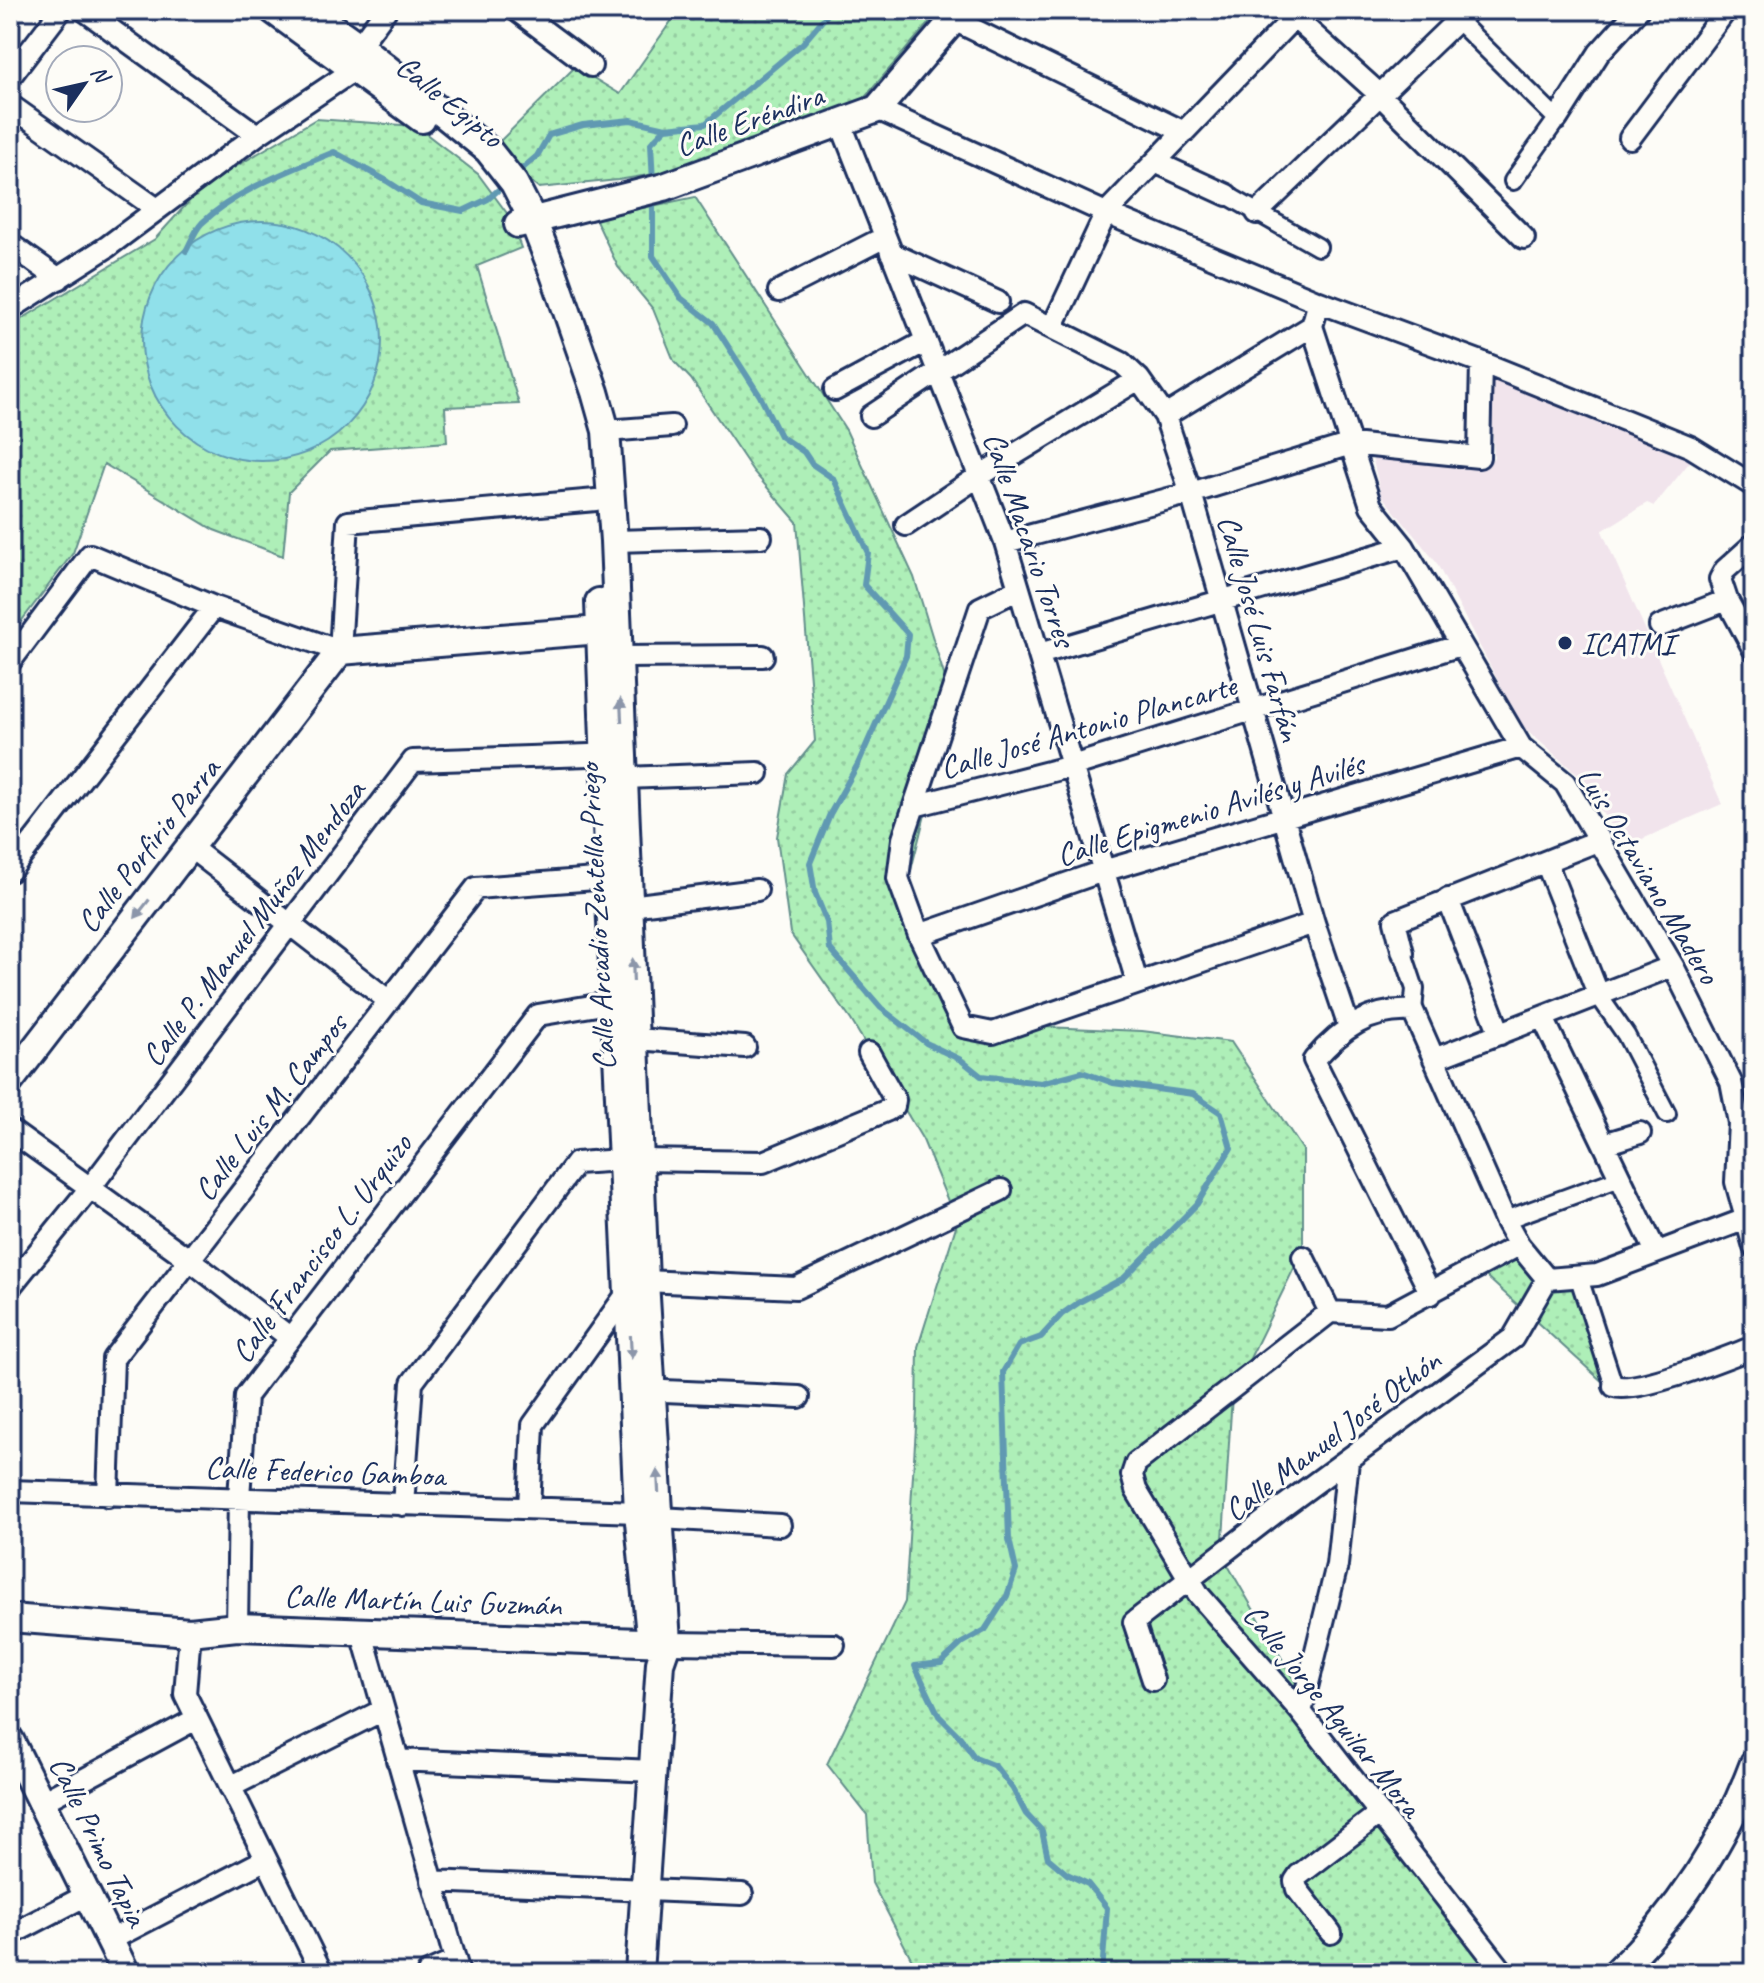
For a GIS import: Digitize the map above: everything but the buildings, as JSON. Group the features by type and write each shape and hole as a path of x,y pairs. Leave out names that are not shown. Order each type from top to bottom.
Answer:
{"street":[{"path":"10,77 61,10"},
{"path":"84,10 257,135"},
{"name":"Calle Egipto","path":"273,10 356,57"},
{"name":"Calle Egipto","path":"308,10 356,57 483,156 508,188"},
{"path":"10,309 59,279 257,135 345,76 386,10"},
{"path":"516,10 591,66"},
{"path":"1513,181 1599,53 1638,10"},
{"path":"1630,138 1726,10"},
{"path":"1052,328 1106,213 1294,12 1524,238"},
{"path":"958,15 1184,132"},
{"name":"Calle Eréndira","path":"525,222 664,187 877,109 958,15"},
{"path":"1257,213 1463,15 1557,119"},
{"path":"10,105 157,209"},
{"path":"877,109 1106,213 1319,302 1481,362 1691,447 1754,486"},
{"name":"Calle Macario Torres","path":"841,124 1005,542 1137,982"},
{"path":"1155,162 1227,195 1318,247"},
{"name":"Calle Arcadio Zentella Priego","path":"508,188 595,392 606,431 619,657 617,762 609,878 615,1002 632,1160 649,1515 660,1650 639,1973"},
{"name":"Calle Arcadio Zentella Priego","path":"525,222 583,407 596,500 600,630 617,762 630,906 636,1039 632,1160"},
{"path":"10,244 59,279"},
{"path":"779,291 888,245 998,302"},
{"path":"1165,416 1312,326 1319,302"},
{"name":"Calle José Luis Farfán","path":"938,373 1024,314 1122,363 1139,379 1165,416 1191,493 1314,923 1349,1027"},
{"name":"Luis Octaviano Madero","path":"1312,326 1371,506 1404,547 1521,747 1565,783 1673,966 1731,1082 1746,1119 1736,1182 1750,1217 1754,1247"},
{"path":"835,390 926,341"},
{"path":"1005,542 1191,493 1351,444 1479,457 1481,362"},
{"path":"871,416 938,373"},
{"path":"906,525 979,476 1139,379"},
{"path":"606,431 672,426"},
{"path":"340,651 348,522 596,500"},
{"path":"614,541 761,537"},
{"path":"1754,544 1720,579 1727,600 1754,650"},
{"path":"1039,654 1404,547"},
{"path":"10,662 90,555 214,607 340,651 600,630"},
{"path":"1019,589 980,608 903,839 898,878 919,935 963,1027 993,1033 1314,923"},
{"path":"1660,626 1727,600"},
{"path":"10,871 214,607"},
{"name":"Calle José Antonio Plancarte","path":"914,806 1072,766 1461,645"},
{"name":"Calle Porfirio Parra","path":"10,1081 340,651"},
{"path":"619,657 763,656"},
{"name":"Calle Epigmenio Avilés y Avilés","path":"919,935 1103,871 1521,747"},
{"name":"Calle P. Manuel Muñoz Mendoza","path":"10,1287 90,1188 413,761 617,762"},
{"path":"617,762 758,773"},
{"path":"1600,840 1395,921 1415,989 1413,1011 1505,1220 1519,1245 1547,1279 1597,1275 1750,1217"},
{"path":"190,847 389,1001"},
{"path":"1546,862 1599,996 1626,1035 1667,1114"},
{"name":"Calle Luis M. Campos","path":"108,1496 113,1359 476,888 609,878"},
{"path":"630,906 757,890"},
{"path":"1448,899 1500,1034"},
{"path":"1434,1059 1673,966"},
{"name":"Calle Francisco L. Urquizo","path":"237,1627 239,1497 246,1396 538,1015 615,1002"},
{"path":"1413,1011 1392,1009 1349,1027 1335,1036 1314,1060 1431,1294"},
{"path":"1543,1018 1656,1252"},
{"path":"636,1039 745,1047"},
{"path":"403,1505 412,1383 576,1163 632,1160 763,1162 894,1106 895,1100 869,1053"},
{"path":"10,1130 190,1260 289,1337"},
{"path":"1604,1144 1640,1133"},
{"path":"1505,1220 1620,1178"},
{"path":"529,1508 533,1425 637,1286 796,1288 1001,1190"},
{"path":"1303,1257 1330,1312 1388,1315 1519,1245"},
{"path":"1579,1278 1614,1386 1621,1389 1663,1379 1754,1347"},
{"name":"Calle Manuel José Othón","path":"1153,1680 1134,1622 1513,1338 1547,1279"},
{"name":"Calle Jorge Aguilar Mora","path":"1330,1312 1136,1463 1132,1475 1136,1490 1199,1595 1301,1712 1504,1973"},
{"path":"643,1390 799,1397"},
{"path":"1301,1712 1337,1565 1348,1461"},
{"name":"Calle Federico Gamboa","path":"10,1491 529,1508 780,1525"},
{"name":"Calle Martín Luis Guzmán","path":"10,1618 190,1632 237,1627 361,1630 660,1650 834,1645"},
{"path":"361,1630 457,1967 428,1973"},
{"path":"190,1632 185,1694 322,1973"},
{"path":"230,1787 383,1710"},
{"path":"42,1802 196,1719"},
{"name":"Calle Primo Tapia","path":"10,1740 18,1778 42,1802 126,1973"},
{"path":"397,1760 654,1771"},
{"path":"1616,1973 1640,1950 1714,1851 1751,1776"},
{"path":"1331,1933 1297,1889 1295,1881 1380,1813"},
{"path":"110,1940 266,1859"},
{"path":"432,1881 742,1894"},
{"path":"10,1935 87,1895"}],"shaded area":[{"name":"ICATMI","path":"1490,377 1693,458 1654,506 1647,503 1602,531 1722,804 1624,847 1578,775 1521,725 1436,562 1381,495 1371,452 1487,467 1494,457"}],"green space":[{"path":"679,10 940,10 861,102 697,167 618,180 539,188 492,149 575,67 620,94"},
{"path":"316,119 416,126 478,174 509,216 521,248 477,266 519,404 445,407 447,442 330,451 289,492 283,556 214,530 104,464 73,553 10,636 10,326 155,239 203,186"},
{"path":"695,197 846,430 914,577 953,704 909,878 967,1024 1142,1031 1231,1042 1303,1150 1303,1250 1232,1395 1222,1555 1351,1778 1497,1973 924,1973 911,1958 872,1883 867,1815 827,1764 905,1602 918,1347 957,1223 923,1140 851,1020 790,933 777,837 788,774 815,741 797,522 753,471 691,379 674,361 653,309 618,267 595,218"},
{"path":"1518,1247 1542,1279 1579,1280 1605,1384 1477,1268"}],"water":[{"path":"262,221 308,231 347,256 372,295 382,341 372,387 347,426 308,451 262,461 216,451 177,426 152,387 142,341 152,295 177,256 216,231"}],"waterway":[{"path":"516,174 537,156 549,135 583,125 631,120 666,128 705,124 803,43 831,10"},
{"path":"653,183 651,143 666,128"},
{"path":"186,251 202,223 231,200 334,152 421,203 463,211 488,199 505,184"},
{"path":"653,195 653,256 681,298 713,323 760,396 780,436 804,452 812,464 834,479 868,553 864,585 908,634 906,656 858,764 830,814 810,863 815,893 827,922 830,949 881,1008 926,1043 961,1060 981,1076 1041,1083 1082,1072 1113,1083 1193,1094 1221,1113 1231,1148 1197,1204 1124,1278 1062,1314 1041,1337 1019,1345 1003,1372 1009,1539 1016,1570 1007,1596 985,1630 962,1643 941,1663 915,1666 939,1716 975,1758 995,1766 1013,1789 1026,1814 1042,1831 1048,1858 1067,1874 1088,1884 1107,1908 1102,1973"}],"place":[{"name":"ICATMI","path":"1565,643"}]}
